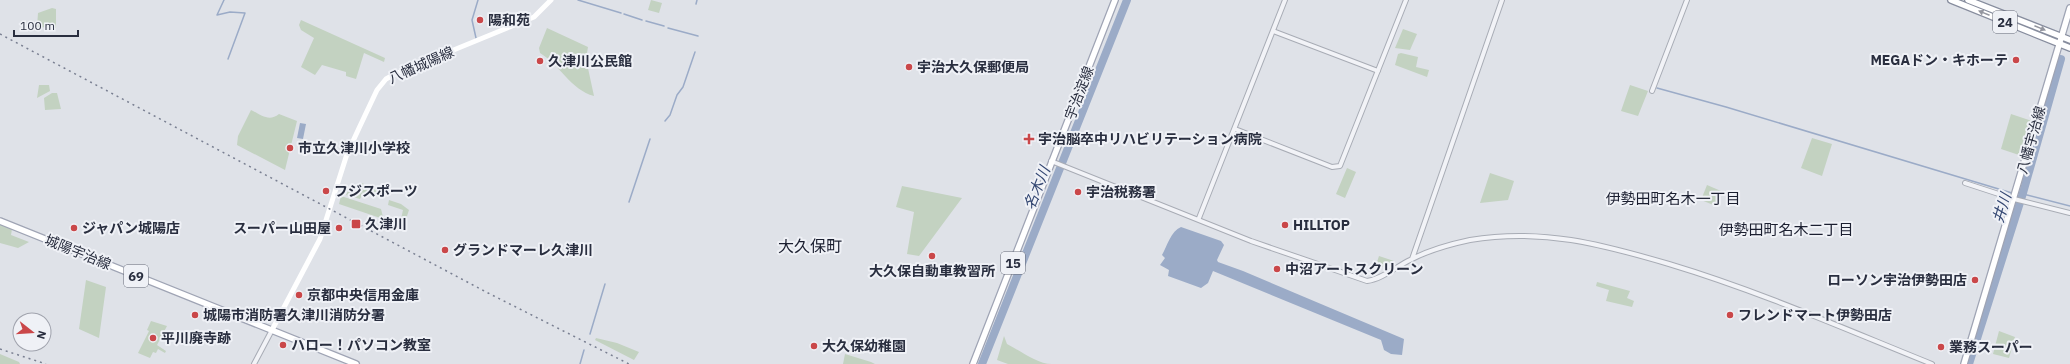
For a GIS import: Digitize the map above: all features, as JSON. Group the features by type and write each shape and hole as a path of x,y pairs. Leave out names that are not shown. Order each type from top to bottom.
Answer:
{"main road":[{"name":"八幡城陽線","path":"272,330 320,239 347,154 382,83 395,74 528,20 541,12 551,0"},
{"name":"宇治淀線","path":"973,364 1115,0"},
{"name":"24","path":"1951,0 2070,48"},
{"name":"24","path":"1968,0 2070,40"},
{"name":"八幡宇治線","path":"1964,364 2016,199 2058,44 2070,8"},
{"name":"城陽宇治線","path":"0,221 356,364"}],"street":[{"path":"1199,218 1285,0"},
{"path":"1235,129 1337,168 1340,166 1406,0"},
{"path":"1412,259 1502,0"},
{"path":"1652,92 1687,0"},
{"path":"1273,30 1378,71"},
{"path":"1051,161 1199,218 1251,241 1367,281 1374,280 1412,259 1469,240 1523,235 1542,235 1593,242 1710,276 1770,298 1932,364"},
{"path":"1965,183 2016,199 2070,213"},
{"path":"254,364 272,330"}],"green space":[{"path":"651,0 662,3 659,13 648,10"},
{"path":"52,8 56,9 56,28 37,27 38,13"},
{"path":"301,20 385,58 384,62 364,53 356,79 346,76 346,72 322,65 315,75 301,67 314,38 301,30 299,25"},
{"path":"547,28 588,47 586,59 594,96 586,93 572,83 554,64 540,53 539,48"},
{"path":"1403,29 1417,34 1410,50 1395,48"},
{"path":"1401,53 1418,57 1416,67 1429,70 1427,77 1395,65 1398,54"},
{"path":"39,85 49,85 50,91 37,98"},
{"path":"1630,85 1648,91 1638,116 1621,111"},
{"path":"52,93 57,93 61,109 45,110 44,98"},
{"path":"251,110 268,118 279,114 297,121 285,170 237,145 238,136"},
{"path":"2011,114 2032,121 2022,156 2001,149"},
{"path":"1812,138 1832,144 1822,176 1801,168"},
{"path":"1347,168 1356,172 1345,198 1336,194"},
{"path":"1490,173 1514,181 1508,200 1480,203"},
{"path":"361,183 380,189 377,197 358,191"},
{"path":"351,185 356,187 355,190 363,193 360,199 346,195"},
{"path":"1707,185 1721,191 1716,206 1701,200"},
{"path":"902,186 962,198 919,256 907,254 914,212 896,207"},
{"path":"341,196 381,209 383,217 392,220 392,222 339,204"},
{"path":"389,200 401,204 409,210 404,225 402,226 394,223 395,220 401,219 403,210 388,205"},
{"path":"0,224 12,229 11,235 29,242 18,248 0,243"},
{"path":"1379,256 1394,261 1376,270"},
{"path":"86,280 106,287 99,338 79,329"},
{"path":"1597,282 1630,291 1627,298 1634,301 1632,307 1606,301 1609,290 1596,286"},
{"name":"平川廃寺跡","path":"151,321 167,326 157,345 166,351 165,353 158,349 156,353 153,352 150,358 138,353 149,331 147,330"},
{"path":"1999,331 2015,337 2009,358 1993,354"},
{"path":"1004,336 1007,344 1035,360 1052,364 1008,364 997,360"},
{"path":"596,338 617,343 639,352 634,360 595,340"},
{"path":"0,354 19,362 20,364 0,364"},
{"path":"845,354 871,362 875,364 843,364"}],"water":[{"path":"300,123 306,124 303,139 297,138"},
{"path":"1181,227 1221,241 1224,245 1217,260 1218,262 1243,271 1404,339 1402,355 1391,354 1384,350 1381,340 1213,271 1208,283 1201,288 1168,276 1169,270 1160,265 1165,258 1162,255 1172,235"}],"waterway":[{"path":"224,0 217,15 230,12 245,13 228,59"},
{"path":"476,38 472,20 478,0"},
{"path":"578,0 621,13"},
{"path":"696,4 697,0"},
{"name":"名木川","path":"982,364 1127,0"},
{"path":"624,14 642,20"},
{"path":"646,21 664,26"},
{"path":"668,28 698,36"},
{"path":"665,121 670,115 677,95 683,87 695,52"},
{"name":"井川","path":"1969,364 2023,193 2061,59"},
{"path":"1657,88 1726,107 2012,193"},
{"path":"629,202 650,139"},
{"path":"2019,193 2070,206"},
{"path":"590,334 605,284"},
{"path":"580,364 584,350"}],"railway":[{"path":"0,34 488,293 629,364"},
{"path":"0,349 46,364"}],"place":[{"name":"陽和苑","path":"480,20"},
{"name":"MEGAドン・キホーテ","path":"2016,60"},
{"name":"久津川公民館","path":"540,61"},
{"name":"宇治大久保郵便局","path":"909,67"},
{"name":"宇治脳卒中リハビリテーション病院","path":"1029,139"},
{"name":"市立久津川小学校","path":"290,148"},
{"name":"フジスポーツ","path":"326,191"},
{"name":"宇治税務署","path":"1078,192"},
{"name":"久津川","path":"356,224"},
{"name":"HILLTOP","path":"1285,225"},
{"name":"ジャパン城陽店","path":"74,228"},
{"name":"スーパー山田屋","path":"339,228"},
{"name":"グランドマーレ久津川","path":"445,250"},
{"name":"大久保自動車教習所","path":"932,256"},
{"name":"中沼アートスクリーン","path":"1277,269"},
{"name":"ローソン宇治伊勢田店","path":"1975,280"},
{"name":"京都中央信用金庫","path":"299,295"},
{"name":"城陽市消防署久津川消防分署","path":"195,315"},
{"name":"フレンドマート伊勢田店","path":"1730,315"},
{"name":"平川廃寺跡","path":"153,338"},
{"name":"ハロー！パソコン教室","path":"283,345"},
{"name":"大久保幼稚園","path":"814,346"},
{"name":"業務スーパー","path":"1941,347"}],"district":[{"name":"伊勢田町名木一丁目","path":"1673,199"},
{"name":"伊勢田町名木二丁目","path":"1786,230"},
{"name":"大久保町","path":"810,246"}]}
